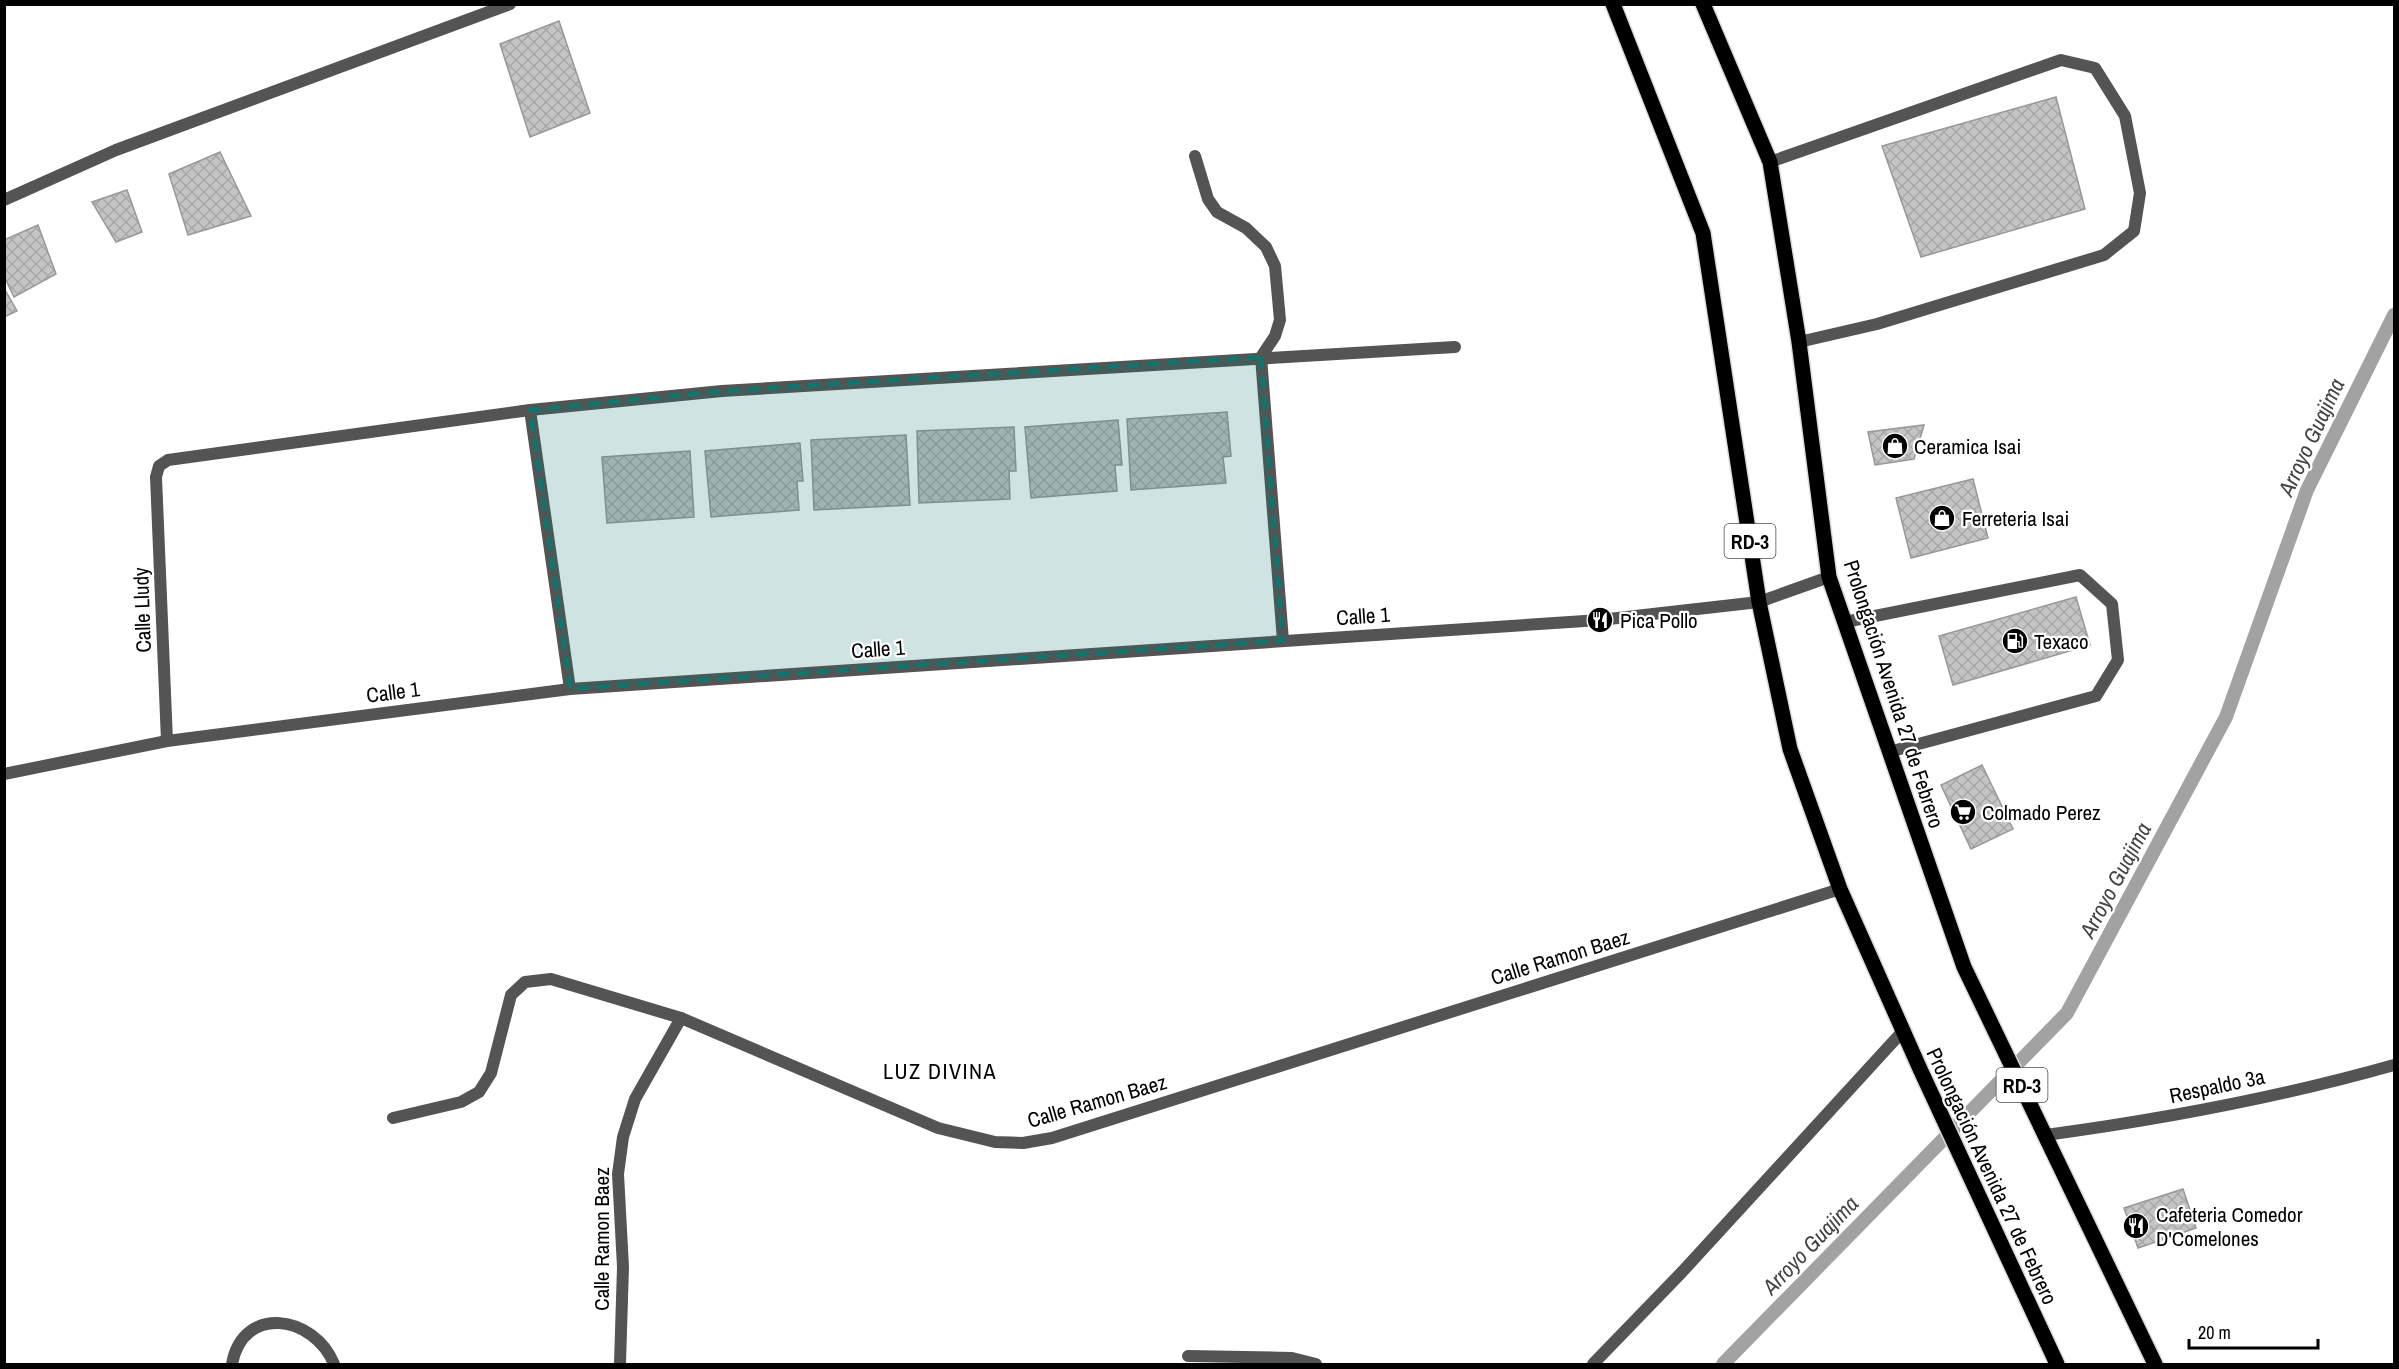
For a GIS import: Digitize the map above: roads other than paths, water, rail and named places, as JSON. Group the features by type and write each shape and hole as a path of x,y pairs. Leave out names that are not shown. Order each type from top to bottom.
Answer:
{"main road":[{"name":"Prolongación Avenida 27 de Febrero","path":"1613,4 1703,233 1759,602 1790,749 1840,889 1902,1032 2057,1365"},
{"name":"Prolongación Avenida 27 de Febrero","path":"1703,4 1770,162 1799,342 1829,578 1964,967 2155,1365"}],"street":[{"path":"4,200 116,150 510,4"},
{"path":"1770,162 2061,60 2095,68 2125,116 2140,193 2134,231 2104,255 1877,324 1799,342"},
{"path":"1195,156 1208,199 1217,212 1246,228 1266,247 1275,266 1280,320 1275,336 1261,357 1283,641"},
{"path":"570,689 530,410 722,392 1455,346"},
{"name":"Calle Lludy","path":"166,741 156,477 159,466 168,460 530,410"},
{"path":"1845,622 2080,575 2112,604 2118,660 2096,696 1889,752"},
{"name":"Calle 1","path":"4,774 166,741 570,689 1600,620 1759,602 1829,578"},
{"name":"Calle Ramon Baez","path":"620,1365 623,1268 618,1174 623,1137 635,1099 681,1018 938,1128 995,1142 1023,1143 1052,1137 1840,889"},
{"path":"393,1118 461,1102 479,1092 491,1073 511,995 525,982 550,979 681,1018"},
{"path":"1593,1365 1682,1272 1902,1032"},
{"name":"Respaldo 3a","path":"2046,1135 2161,1118 2341,1080 2394,1065"},
{"path":"232,1365 235,1348 248,1333 271,1323 289,1323 313,1335 329,1354 334,1365"},
{"path":"1188,1356 1292,1358 1316,1365"}],"waterway":[{"name":"Arroyo Guajima","path":"1723,1364 2067,1013 2226,717 2307,490 2394,315"}],"place":[{"name":"Ceramica Isai","path":"1895,446"},
{"name":"Ferreteria Isai","path":"1942,518"},
{"name":"Pica Pollo","path":"1600,620"},
{"name":"Texaco","path":"2015,641"},
{"name":"Colmado Perez","path":"1963,812"},
{"name":"Cafeteria Comedor D'Comelones","path":"2136,1226"}],"district":[{"name":"LUZ DIVINA","path":"940,1071"}]}
